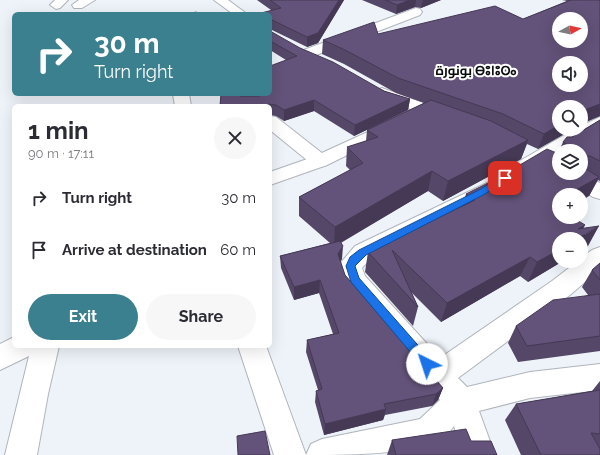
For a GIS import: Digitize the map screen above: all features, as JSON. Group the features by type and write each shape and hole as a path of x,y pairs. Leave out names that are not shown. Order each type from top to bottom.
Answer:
{"street":[{"path":"78,5 89,0"},
{"path":"220,0 238,12"},
{"path":"325,62 300,51 416,12"},
{"path":"272,178 320,161 433,112 389,97 370,86"},
{"path":"479,455 461,402 354,280 350,266 363,252 482,192 600,122"},
{"path":"272,123 320,161"},
{"path":"519,148 552,165"},
{"path":"579,180 600,192"},
{"path":"438,376 561,288 600,256"},
{"path":"0,358 18,348"},
{"path":"21,455 33,394 44,348"},
{"path":"253,348 290,455"},
{"path":"322,455 420,434 430,430 443,416 461,402 530,385 600,377"}],"building":[{"path":"270,0 339,0 318,33 307,37 272,20 272,12 265,12 281,8"},
{"path":"385,0 410,0 397,5"},
{"path":"571,0 600,0 600,104 588,109 588,100 552,100 552,129 544,134 503,114 398,78 323,40 374,22 378,34 495,6 523,19"},
{"path":"272,32 300,48 333,62 384,91 410,99 355,125 314,100 284,110 272,104 220,104 221,96 272,96 272,65 297,56 272,42"},
{"path":"431,100 491,121 528,140 448,181 432,171 335,227 299,197 363,163 347,147 378,137 367,130"},
{"path":"600,120 600,161 588,156 588,144 566,144 563,142 567,137 588,136 588,127"},
{"path":"547,149 552,151 552,180 588,180 588,170 599,177 579,188 552,188 552,224 585,225 578,229 599,226 588,232 552,232 552,254 537,262 530,257 447,303 392,250 418,307 368,252 475,200 466,194 496,179"},
{"path":"340,241 343,246 338,254 345,275 443,388 436,394 384,404 386,409 325,424 316,391 322,389 307,340 339,333 320,280 294,287 280,256"},
{"path":"600,263 600,280 592,270"},
{"path":"600,294 600,336 527,346 516,326 553,300"},
{"path":"600,390 600,434 591,433 600,449 600,455 541,455 516,404"},
{"path":"466,429 471,441 491,441 497,455 396,455 392,440"},
{"path":"265,431 270,455 238,455 237,436"}],"district":[{"name":"بونورة ⴱⵓⵏⵓⵔⴰ","path":"476,70"}],"route":[{"path":"427,364 354,280 350,266 363,252 482,192 505,178"}]}
